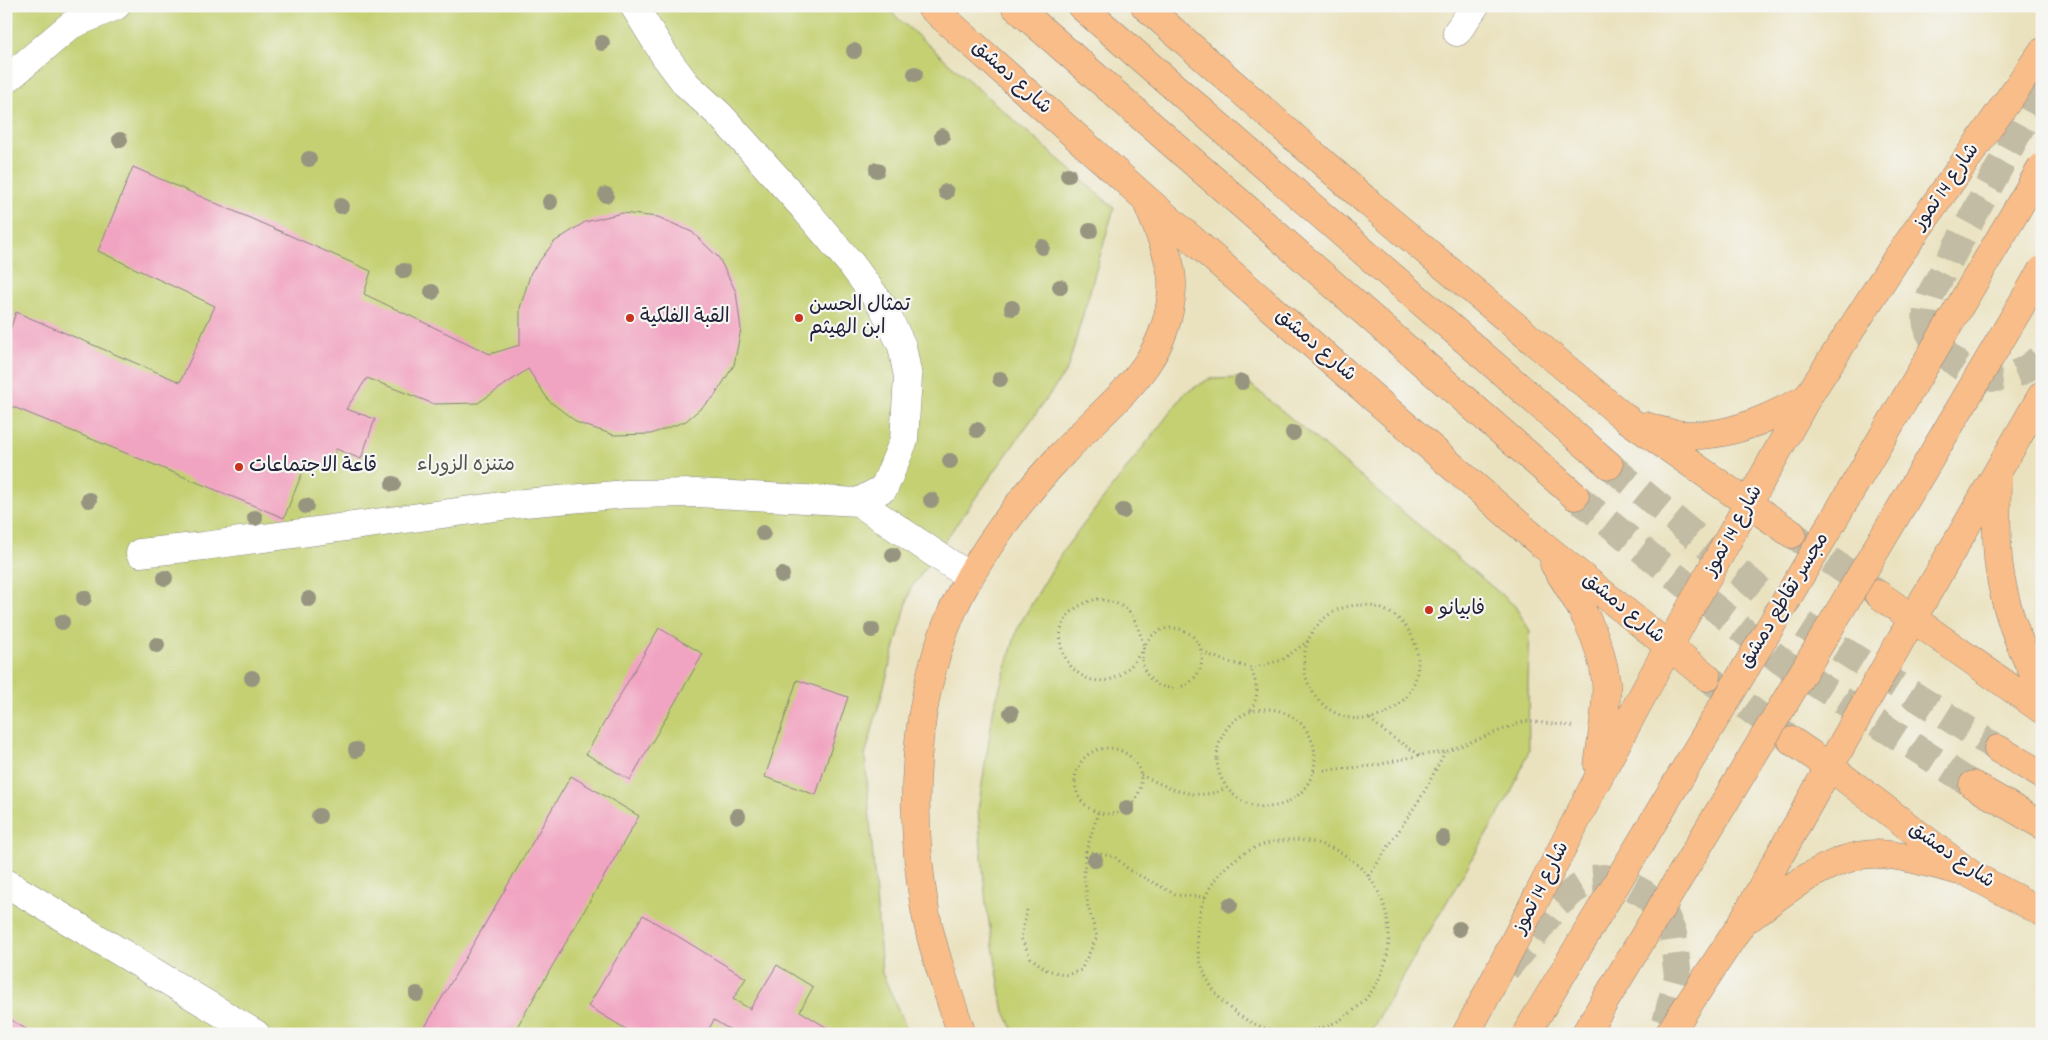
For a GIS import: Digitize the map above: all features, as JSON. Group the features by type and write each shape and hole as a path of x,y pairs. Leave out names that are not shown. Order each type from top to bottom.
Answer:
{"main road":[{"name":"شارع دمشق","path":"930,6 1146,199 1539,542 1706,678"},
{"path":"1015,6 1575,496"},
{"path":"1081,6 1608,464"},
{"path":"1145,6 1370,204 1624,417 1792,534"},
{"name":"شارع 14 تموز","path":"1466,1034 1597,780 1807,398 1894,261 2042,52"},
{"name":"مجسر تقاطع دمشق","path":"1526,1034 1772,624 2042,166"},
{"path":"962,1034 944,982 925,910 917,842 917,778 924,703 948,620 970,577 1000,529 1030,488 1140,375 1157,345 1168,315 1172,287 1168,258 1146,199"},
{"path":"1585,1034 2042,270"},
{"path":"1670,1034 1740,926 1913,618 2042,395"},
{"path":"1624,417 1660,431 1698,435 1735,430 1771,416 1807,398"},
{"path":"1997,472 1999,566 2004,593 2023,655 2042,690"},
{"path":"1539,542 1581,606 1598,644 1606,683 1597,780"},
{"path":"1878,594 2042,710"},
{"name":"شارع دمشق","path":"1792,741 1830,767 1972,875 2042,912"},
{"path":"1998,749 2042,775"},
{"path":"1973,785 2042,826"},
{"path":"1740,926 1806,877 1849,859 1874,854 1901,856 1972,875"}],"street":[{"path":"6,80 70,16 116,6"},
{"path":"634,6 665,56 686,84 721,116 852,265 883,307 902,346 908,377 904,440 884,488 858,502"},
{"path":"1457,32 1475,6"},
{"path":"140,553 524,502 627,494 697,493 858,502 970,577"},
{"path":"6,883 256,1034"}],"path":[{"path":"1144,647 1132,665 1118,676 1104,680 1088,678 1076,672 1066,660 1060,647 1061,632 1066,618 1075,608 1084,603 1097,600 1114,602 1127,609 1135,620 1144,647 1143,664 1150,679 1162,686 1172,688 1183,686 1199,672 1202,662 1199,644 1193,636 1184,630 1170,628 1160,630 1151,636 1144,647"},
{"path":"1354,605 1374,606 1385,609 1401,620 1417,647 1418,661 1413,687 1395,708 1370,718 1357,719 1337,714 1324,705 1312,690 1306,675 1304,655 1308,640 1318,623 1330,614 1354,605"},
{"path":"1201,652 1251,668 1282,660 1308,640"},
{"path":"1251,668 1257,686 1257,698 1251,710"},
{"path":"1263,708 1280,710 1290,714 1304,725 1312,738 1316,755 1314,771 1307,787 1299,795 1284,804 1272,807 1255,806 1246,803 1226,788 1218,772 1217,749 1223,732 1236,718 1251,710 1263,708"},
{"path":"1370,718 1386,733 1420,755"},
{"path":"1314,771 1373,766 1420,755 1445,752 1525,721 1603,729"},
{"path":"1105,747 1114,748 1125,752 1136,763 1141,775 1138,794 1129,805 1119,812 1098,813 1088,808 1077,794 1074,775 1083,758 1094,750 1105,747"},
{"path":"1369,876 1423,794 1445,752"},
{"path":"1141,775 1177,792 1214,794 1226,788"},
{"path":"1027,910 1021,938 1031,958 1047,970 1060,974 1067,975 1081,970 1097,937 1088,906 1084,874 1086,851 1098,813"},
{"path":"1290,839 1338,850 1369,876 1384,904 1390,936 1384,970 1360,1007 1323,1029 1280,1032 1248,1022 1222,1002 1200,964 1197,928 1204,897 1220,872 1251,848 1290,839"},
{"path":"1086,851 1115,857 1129,870 1177,895 1204,897"},
{"path":"1263,1034 1264,1027"}],"green space":[{"name":"متنزه الزوراء","path":"6,6 884,6 1114,208 1067,370 911,588 865,756 882,973 909,1034 6,1034"},
{"path":"1243,378 1515,606 1530,631 1528,683 1529,751 1511,793 1369,1034 1015,1034 1003,1007 986,904 978,810 994,707 1018,627 1063,551 1185,393 1209,379"}],"building":[{"path":"133,167 371,271 364,294 490,354 520,345 520,308 531,272 554,242 585,222 622,213 658,217 692,232 719,258 736,292 741,329 734,365 714,397 686,421 651,434 614,435 578,423 549,401 528,369 478,403 434,404 367,378 346,409 375,419 361,459 336,449 328,471 307,461 284,518 6,404 6,342 16,312 180,382 215,306 98,251"},
{"path":"659,628 703,654 630,780 586,754"},
{"path":"797,680 848,697 816,795 765,777"},
{"path":"571,776 639,816 513,1034 421,1034"},
{"path":"643,915 746,978 733,999 750,1009 777,965 813,987 800,1011 837,1034 737,1034 714,1020 706,1034 634,1034 588,1006"},
{"path":"6,1017 34,1034 6,1034"}],"tunnel":[{"path":"2042,88 1931,294 1926,317 1928,330 1938,346 1960,366 1972,373 1984,377 1996,378 2007,376 2031,366 2042,356"},
{"path":"1609,465 1800,623 1998,749"},
{"path":"1575,496 1781,661 1973,785"},
{"path":"1795,536 1877,593"},
{"path":"1712,681 1790,739"},
{"path":"1506,969 1556,906 1573,891 1592,879 1605,878 1627,884 1645,894 1665,915 1673,934 1678,977 1663,1034"}],"place":[{"name":"القبة الفلكية","path":"630,318"},
{"name":"تمثال الحسن ابن الهيثم","path":"799,318"},
{"name":"قاعة الاجتماعات","path":"239,467"},
{"name":"فابيانو","path":"1429,610"}]}
